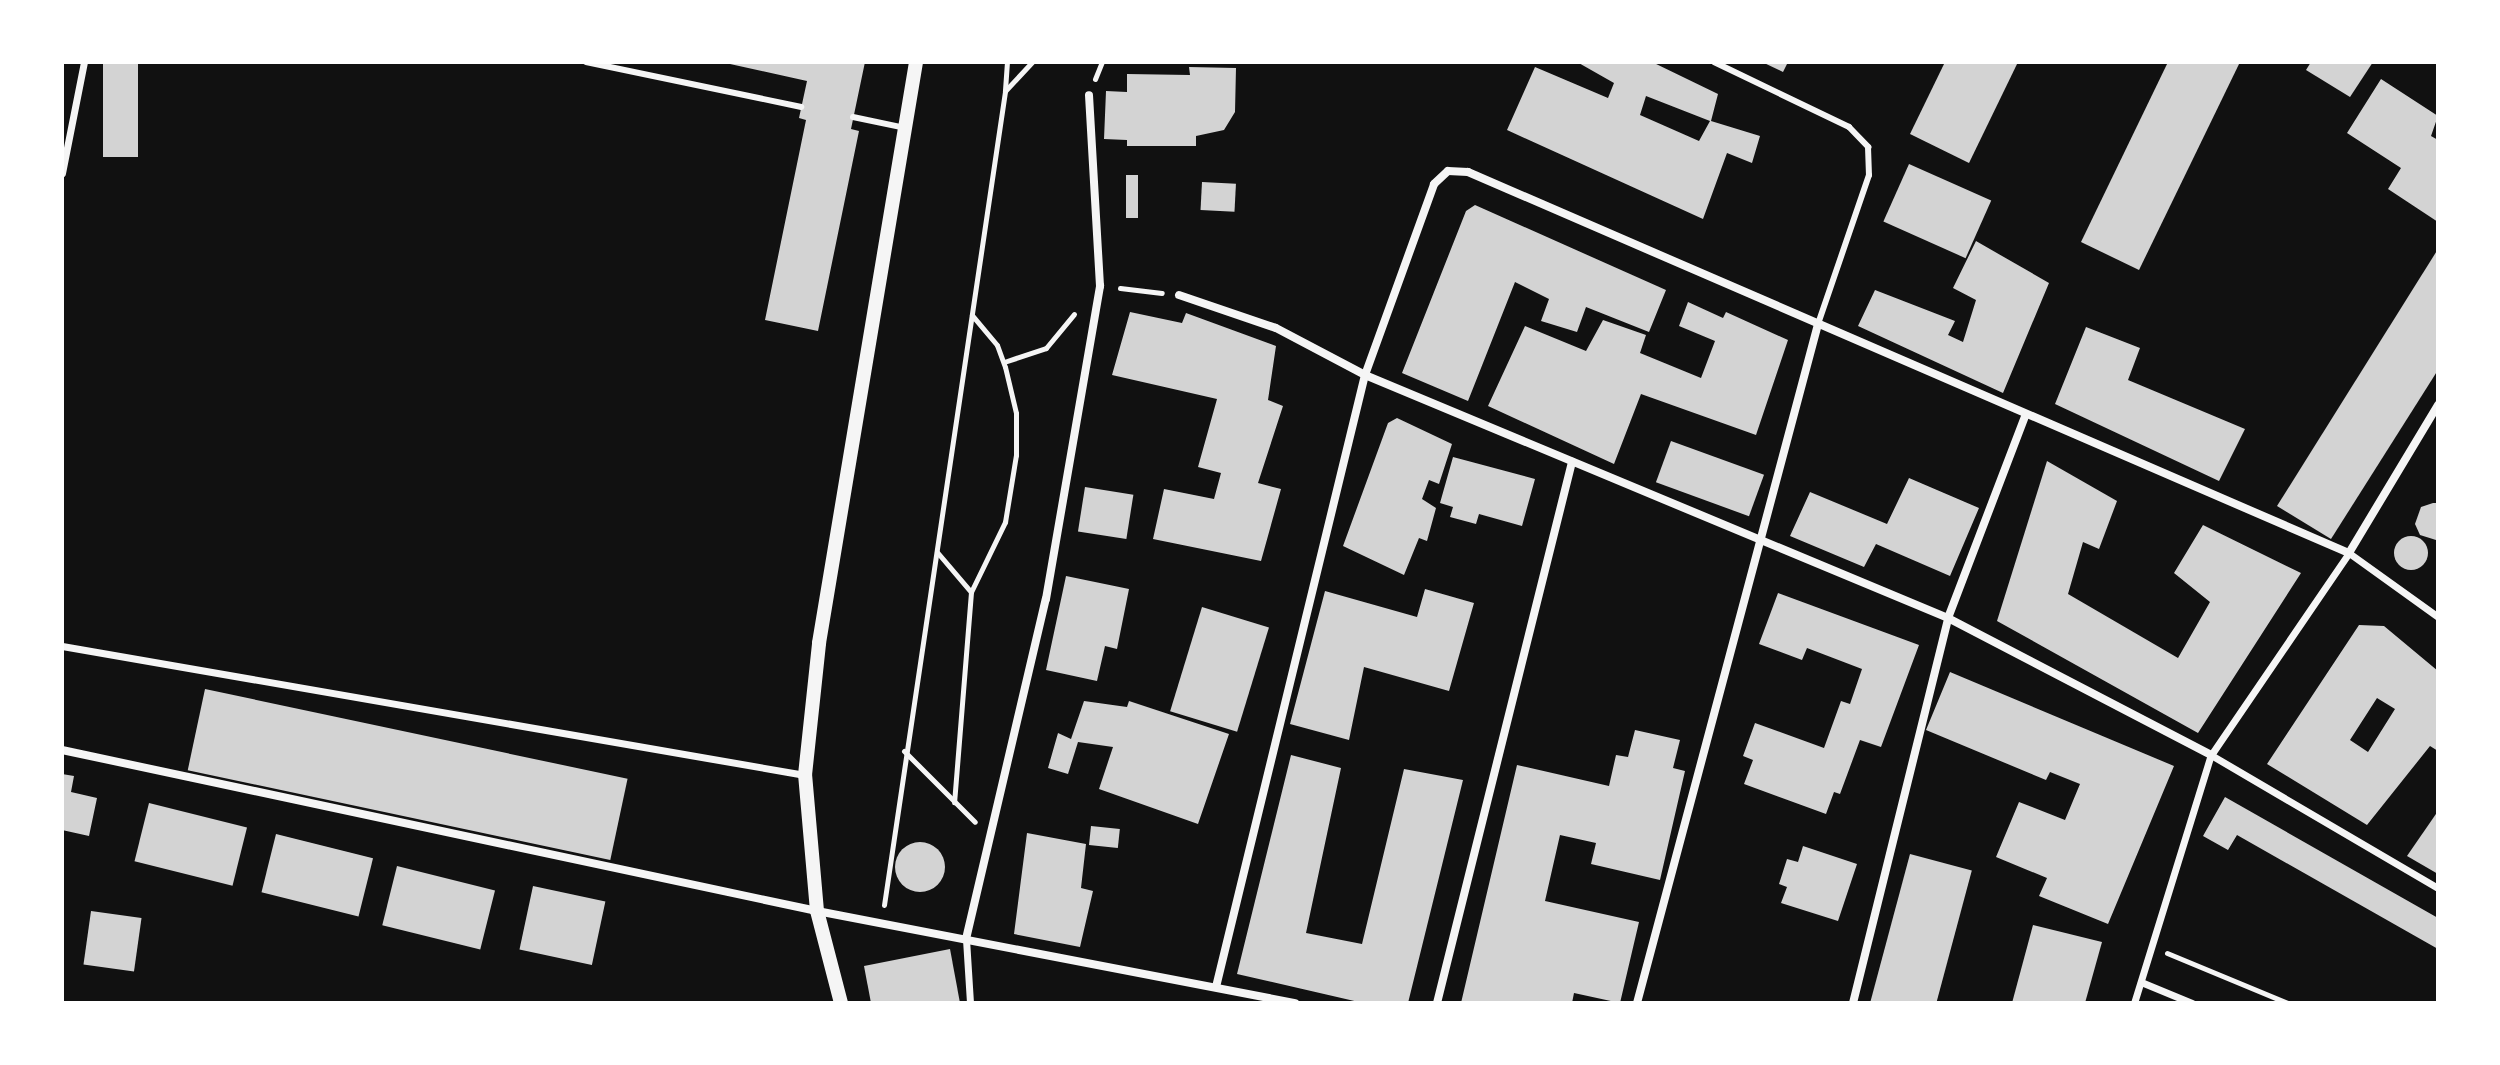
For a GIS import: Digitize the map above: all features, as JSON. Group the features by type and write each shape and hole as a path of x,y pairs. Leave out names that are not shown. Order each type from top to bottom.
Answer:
{"street":[{"path":"62,173 84,62"},
{"path":"841,1003 817,911 805,775 819,643 916,62"},
{"path":"970,1003 966,939 1046,599 1100,286 1089,95"},
{"path":"1216,987 1365,375 1434,184 1448,171 1468,172 2349,553 2438,617"},
{"path":"1179,295 1276,328 1365,375 1763,538 1948,618 2211,755 2438,888"},
{"path":"1637,1003 1818,324"},
{"path":"2134,1003 2211,755 2349,553 2438,405"},
{"path":"1853,1003 1948,618 2026,414"},
{"path":"1437,1003 1572,462"},
{"path":"62,646 805,775"},
{"path":"62,750 817,911 1295,1003"},
{"path":"2141,982 2192,1003"}],"lane":[{"path":"586,62 801,107"},
{"path":"1714,62 1849,127 1868,147 1869,175 1818,324"},
{"path":"853,117 905,128"}],"path":[{"path":"882,922 904,751 1007,62"},
{"path":"1005,91 1032,62"},
{"path":"1004,362 1046,348 1100,286 1179,295"},
{"path":"954,802 971,592 1005,522 1014,468 1016,413 997,345 971,314"},
{"path":"936,551 971,592"},
{"path":"904,751 989,837"},
{"path":"2151,947 2288,1003"}],"building":[{"path":"103,62 138,62 138,157 103,157"},
{"path":"721,62 865,62 851,129 859,131 818,331 765,320 806,120 799,118 807,81"},
{"path":"1577,62 1652,62 1718,94 1711,121 1760,136 1752,163 1727,153 1703,219 1507,130 1535,67 1608,98 1614,83","holes":["1646,96 1710,121 1699,141 1640,115"]},
{"path":"1762,62 1788,62 1783,72"},
{"path":"1945,62 2018,62 1969,163 1910,134"},
{"path":"2168,62 2240,62 2139,270 2081,242"},
{"path":"2311,62 2373,62 2350,97 2306,70"},
{"path":"1189,67 1236,68 1235,112 1224,130 1196,136 1196,146 1127,146 1127,140 1104,139 1106,91 1127,92 1127,74 1190,75"},
{"path":"2381,79 2438,116 2431,136 2438,140 2438,222 2388,189 2401,168 2347,133"},
{"path":"1909,164 1991,201 1966,258 1883,222"},
{"path":"1126,175 1138,175 1138,218 1126,218"},
{"path":"1202,182 1236,184 1234,212 1201,210"},
{"path":"1475,205 1666,290 1649,332 1586,307 1577,332 1541,321 1549,299 1515,282 1468,401 1402,373 1466,211"},
{"path":"1976,241 2049,283 2003,393 1858,326 1875,290 1955,321 1948,335 1963,342 1976,300 1953,288"},
{"path":"2438,249 2438,370 2331,539 2277,506"},
{"path":"1688,302 1723,318 1726,312 1788,340 1756,435 1641,394 1614,464 1488,406 1525,326 1586,351 1603,320 1646,335 1640,353 1701,378 1715,341 1679,326"},
{"path":"1130,312 1182,323 1186,313 1276,346 1268,400 1283,406 1258,483 1281,489 1261,561 1153,539 1164,489 1214,499 1221,473 1198,467 1217,399 1112,375"},
{"path":"2086,327 2140,348 2128,380 2245,429 2219,481 2055,404"},
{"path":"1397,418 1452,444 1439,484 1429,480 1422,499 1436,508 1427,541 1419,538 1404,575 1343,546 1388,423"},
{"path":"1671,441 1764,475 1749,516 1656,482"},
{"path":"1453,457 1535,479 1522,526 1479,514 1476,524 1450,517 1453,507 1440,503"},
{"path":"2047,461 2117,501 2099,549 2083,542 2068,594 2178,658 2210,602 2174,573 2203,525 2301,573 2198,733 1997,621"},
{"path":"1909,478 1979,508 1950,576 1876,544 1864,567 1790,536 1810,492 1887,524"},
{"path":"1085,487 1133,495 1126,539 1078,531"},
{"path":"2438,503 2436,540 2420,535 2415,524 2421,507"},
{"path":"2411,536 2423,541 2428,553 2423,565 2411,570 2399,565 2394,553 2399,541"},
{"path":"1066,576 1129,589 1117,649 1105,646 1097,681 1046,670"},
{"path":"1425,589 1474,603 1449,691 1364,667 1349,740 1290,724 1325,591 1417,617"},
{"path":"1778,593 1919,645 1881,747 1860,740 1840,794 1834,792 1826,814 1744,784 1753,760 1743,756 1755,723 1824,748 1841,701 1850,704 1862,669 1807,648 1802,660 1759,644"},
{"path":"1202,607 1269,627 1237,732 1170,711"},
{"path":"2359,625 2384,626 2438,671 2438,751 2430,746 2367,825 2267,764","holes":["2377,698 2395,709 2368,752 2350,740"]},
{"path":"1950,672 2174,766 2108,924 2039,896 2047,878 1996,857 2019,802 2065,820 2080,784 2050,772 2046,780 1926,730"},
{"path":"205,689 628,779 610,860 188,770"},
{"path":"1084,701 1127,707 1129,701 1229,734 1198,824 1099,789 1113,747 1078,742 1068,774 1048,768 1058,733 1071,739"},
{"path":"1635,730 1680,740 1673,768 1685,771 1660,880 1591,864 1596,843 1560,835 1545,901 1639,922 1620,1003 1574,993 1572,1003 1461,1003 1517,765 1609,786 1616,755 1628,757"},
{"path":"1291,755 1341,768 1306,933 1362,944 1404,769 1463,780 1408,1003 1363,1003 1237,974"},
{"path":"62,774 74,776 71,792 97,798 89,836 62,830"},
{"path":"2225,797 2438,918 2438,949 2237,835 2228,850 2203,836"},
{"path":"149,803 247,827 232,886 134,861"},
{"path":"2438,811 2438,874 2407,856"},
{"path":"1091,826 1120,829 1118,848 1089,845"},
{"path":"1027,833 1086,844 1081,888 1093,891 1080,947 1014,934"},
{"path":"276,834 373,858 359,916 261,892"},
{"path":"920,842 938,849 945,867 938,885 920,892 902,885 895,867 902,849"},
{"path":"1803,846 1857,864 1838,921 1781,903 1787,887 1779,884 1787,859 1798,862"},
{"path":"1910,854 1972,871 1936,1003 1870,1003"},
{"path":"397,866 495,890 480,950 382,925"},
{"path":"533,886 605,901 592,965 519,950"},
{"path":"91,911 142,918 134,972 83,964"},
{"path":"2033,925 2102,942 2085,1003 2012,1003"},
{"path":"950,949 960,1003 871,1003 864,966"}]}
